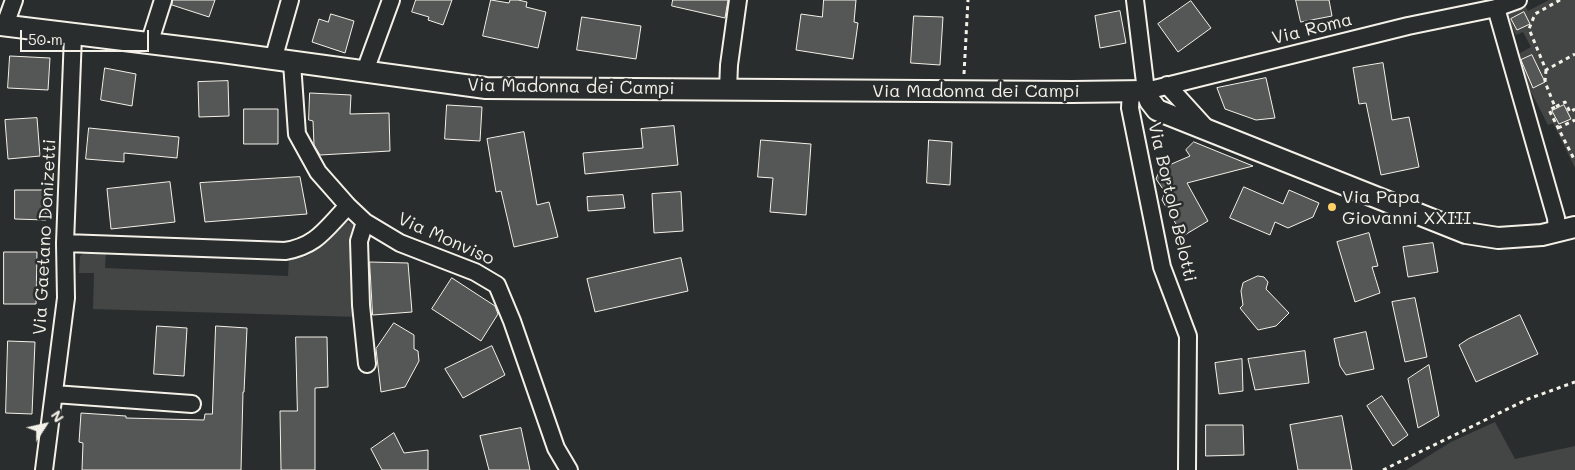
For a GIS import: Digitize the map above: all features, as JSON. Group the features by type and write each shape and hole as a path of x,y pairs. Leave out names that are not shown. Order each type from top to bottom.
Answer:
{"street":[{"path":"3,25 14,0"},
{"path":"149,44 163,0"},
{"name":"Via Monviso","path":"290,0 282,61 297,134 305,152 318,172 365,222 400,243 475,272 497,285 512,321 556,448 569,470"},
{"path":"365,71 392,0"},
{"path":"728,90 729,65 738,0"},
{"name":"Via Bortolo Belotti","path":"1136,0 1138,91 1130,108 1162,267 1188,336 1187,470"},
{"name":"Via Roma","path":"1138,91 1408,26 1496,8 1518,0"},
{"path":"1138,91 1157,110 1466,233 1498,238 1542,235 1566,229 1556,218 1496,8"},
{"name":"Via Madonna dei Campi","path":"3,25 486,88 1138,91"},
{"name":"Via Gaetano Donizetti","path":"44,470 66,298 65,243 73,35"},
{"path":"1167,85 1208,131"},
{"path":"65,243 285,251 299,249 314,242 348,206"},
{"path":"365,222 360,241 361,305 367,364"},
{"path":"54,394 192,404"}],"path":[{"path":"963,91 968,0"},
{"path":"1555,106 1545,82 1546,70 1529,30 1535,14 1560,0"},
{"path":"1546,70 1575,54"},
{"path":"1575,109 1570,112 1565,102 1548,110 1575,161"},
{"path":"1558,128 1575,120"},
{"path":"1383,470 1528,399 1575,382"}],"shaded area":[{"path":"1549,0 1575,0 1575,168 1553,123 1548,125 1513,57 1531,47 1523,32 1516,35 1506,15 1525,6 1528,11"},
{"path":"342,221 354,224 357,233 359,317 93,309 94,273 79,273 80,256 88,250 106,250 105,268 288,276 289,257 305,257 320,248"},
{"path":"1495,422 1515,459 1575,446 1575,470 1406,470 1451,442"}],"building":[{"path":"173,0 215,0 209,17 172,5"},
{"path":"416,0 452,0 443,25 428,20 429,17 412,12"},
{"path":"491,0 509,3 510,0 518,0 527,2 526,7 546,12 538,48 483,36"},
{"path":"673,0 728,0 725,18 672,6"},
{"path":"824,0 856,0 854,22 858,23 853,59 796,50 801,14 822,17"},
{"path":"1296,0 1329,0 1332,16 1301,22"},
{"path":"1191,1 1211,28 1178,52 1158,24"},
{"path":"1120,11 1126,43 1100,48 1095,16"},
{"path":"1524,12 1530,24 1517,30 1511,19"},
{"path":"331,14 354,21 345,53 312,42 319,19 328,22"},
{"path":"914,16 943,17 940,65 911,63"},
{"path":"582,17 641,26 636,59 577,50"},
{"path":"1532,55 1545,82 1533,88 1521,60"},
{"path":"10,56 50,58 48,90 8,88"},
{"path":"1383,63 1392,120 1409,117 1419,167 1381,175 1366,103 1359,104 1353,68"},
{"path":"105,68 136,74 132,106 101,100"},
{"path":"1266,78 1275,118 1256,120 1225,109 1217,88"},
{"path":"228,81 229,116 199,117 198,82"},
{"path":"310,93 351,95 350,114 389,113 390,151 320,155 314,145 313,121 309,120"},
{"path":"447,105 482,107 480,141 445,139"},
{"path":"1564,105 1571,119 1559,124 1552,111"},
{"path":"244,109 278,109 278,144 244,144"},
{"path":"37,118 40,156 8,159 5,120"},
{"path":"674,126 678,165 585,174 583,153 643,148 641,129"},
{"path":"89,128 179,137 177,158 124,153 124,162 86,159"},
{"path":"524,132 537,205 549,202 558,237 514,247 501,191 496,192 487,139"},
{"path":"761,140 811,144 806,215 770,212 773,178 758,177"},
{"path":"929,140 952,142 950,185 927,183"},
{"path":"1194,142 1253,166 1187,183 1208,221 1183,236 1162,200 1165,192 1156,179 1160,169 1190,156 1186,150"},
{"path":"300,177 307,214 205,222 200,183"},
{"path":"170,182 175,222 111,229 107,189"},
{"path":"1244,187 1283,204 1289,190 1319,203 1313,217 1288,228 1275,222 1270,235 1230,218"},
{"path":"15,190 46,190 46,220 15,219"},
{"path":"681,192 683,231 654,233 652,194"},
{"path":"623,195 625,208 588,211 587,197"},
{"path":"1369,233 1378,266 1372,267 1380,293 1355,302 1337,242"},
{"path":"1433,243 1438,272 1408,277 1403,247"},
{"path":"4,252 37,252 36,304 4,304"},
{"path":"681,258 688,291 595,312 587,279"},
{"path":"370,262 408,263 412,312 373,315"},
{"path":"1258,276 1264,277 1268,282 1266,289 1289,313 1276,326 1258,330 1240,308 1243,305 1241,291 1243,283"},
{"path":"452,278 495,306 498,314 481,341 432,309"},
{"path":"1415,298 1427,357 1405,362 1392,302"},
{"path":"1520,315 1538,354 1476,382 1459,345"},
{"path":"394,323 414,335 414,349 418,351 419,361 405,387 381,392 376,349"},
{"path":"157,326 187,328 184,376 154,374"},
{"path":"216,326 247,328 241,470 82,470 83,443 79,442 81,413 126,416 126,418 204,420 205,414 212,414"},
{"path":"1366,332 1374,369 1346,375 1340,366 1334,339"},
{"path":"296,337 327,337 328,387 315,388 315,470 281,470 280,411 297,411"},
{"path":"8,341 35,342 32,414 6,413"},
{"path":"492,346 505,375 463,398 445,369"},
{"path":"1305,351 1309,383 1255,390 1248,359"},
{"path":"1242,359 1243,391 1219,394 1215,363"},
{"path":"1429,365 1439,416 1418,428 1408,379"},
{"path":"1382,396 1408,435 1393,446 1367,406"},
{"path":"1342,416 1352,470 1298,470 1290,425"},
{"path":"1206,425 1243,425 1244,455 1206,456"},
{"path":"521,428 530,470 489,470 480,436"},
{"path":"394,433 404,453 428,450 428,470 382,470 371,449"}],"place":[{"name":"Via Papa Giovanni XXIII","path":"1332,207"}]}
